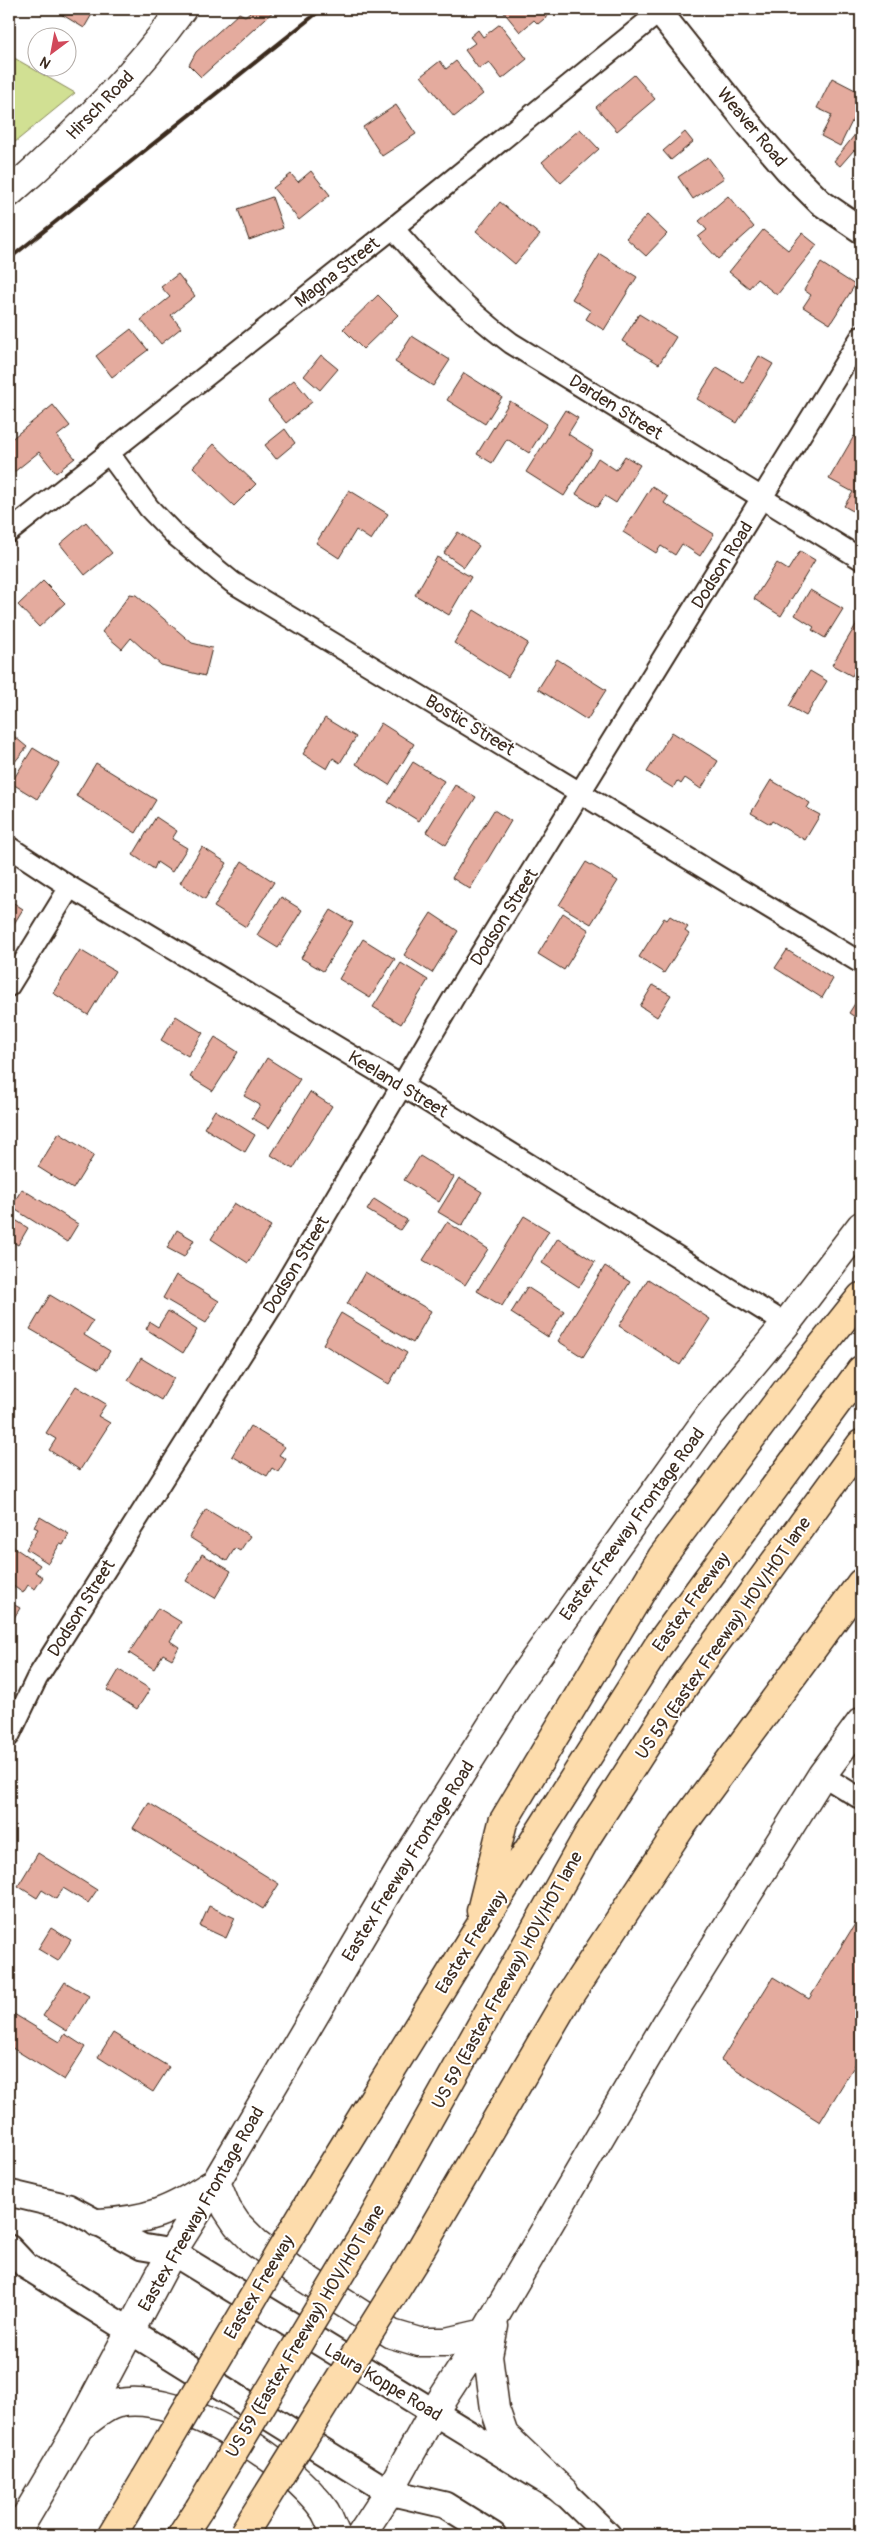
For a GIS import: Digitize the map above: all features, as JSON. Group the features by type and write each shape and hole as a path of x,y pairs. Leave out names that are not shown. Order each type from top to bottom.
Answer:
{"highway":[{"path":"475,1934 504,1822 662,1557 790,1386 861,1297"},
{"name":"Eastex Freeway","path":"112,2535 311,2200 475,1934 658,1646 861,1370"},
{"name":"US 59 (Eastex Freeway) HOV/HOT lane","path":"182,2535 367,2229 588,1835 682,1689 861,1444"},
{"path":"244,2534 414,2258 568,1999 683,1824 861,1583"}],"main road":[{"name":"Hirsch Road","path":"9,193 85,121 151,52 182,9"},
{"name":"Eastex Freeway Frontage Road","path":"15,2535 79,2427 172,2252 216,2182 409,1855 521,1679 710,1415 786,1324 861,1226"},
{"path":"360,2535 389,2492 433,2413 491,2323 665,2026 822,1775 861,1722"},
{"path":"98,2223 120,2222 155,2215 177,2207 216,2182 227,2209 237,2224 256,2242 294,2270 392,2334 419,2342 446,2342 491,2323"},
{"path":"491,2323 488,2356 495,2409 504,2434 564,2492"},
{"path":"79,2427 117,2403 141,2400 203,2418 273,2459 325,2512 336,2535"}],"street":[{"name":"Magna Street","path":"9,532 394,228 659,10"},
{"name":"Weaver Road","path":"659,10 750,126 788,170 820,202 861,230"},
{"name":"Darden Street","path":"394,228 442,284 476,317 511,343 763,497 861,560"},
{"name":"Dodson Road","path":"582,792 861,337"},
{"name":"Bostic Street","path":"108,452 149,508 175,535 232,582 861,962"},
{"name":"Dodson Street","path":"9,1736 37,1678 272,1306 402,1086 582,792"},
{"name":"Keeland Street","path":"9,847 70,887 402,1086 786,1324"},
{"path":"9,986 70,887"},
{"path":"822,1775 861,1799"},
{"name":"Laura Koppe Road","path":"9,2193 68,2207 142,2247 172,2252 564,2492 601,2532"},
{"path":"9,2248 26,2266 389,2492 445,2505 493,2535"}],"green space":[{"path":"9,55 28,66 28,78 49,78 75,93 9,147"}],"building":[{"path":"53,9 95,9 84,28"},
{"path":"254,9 276,9 201,77 189,65 196,52 239,13 245,16"},
{"path":"556,9 538,24 534,20 520,32 502,10"},
{"path":"500,24 527,59 502,79 489,62 479,69 465,50 475,43 470,37 478,30 483,37"},
{"path":"440,61 446,69 456,61 483,94 454,117 421,76"},
{"path":"634,75 655,99 617,131 596,107"},
{"path":"832,78 861,93 861,103 840,146 821,136 832,115 817,108"},
{"path":"396,105 416,134 382,156 363,127"},
{"path":"861,127 861,156 854,150 840,166 834,161"},
{"path":"580,129 599,149 561,183 542,162"},
{"path":"685,132 693,142 671,160 663,151"},
{"path":"708,157 724,178 693,199 678,177"},
{"path":"311,171 330,195 299,220 273,188 291,174 298,182"},
{"path":"728,196 754,227 718,259 698,237 707,230 699,221"},
{"path":"272,197 283,228 249,240 238,209"},
{"path":"500,202 540,235 515,264 476,231"},
{"path":"647,215 667,234 646,256 626,238"},
{"path":"763,230 788,250 802,233 817,245 777,295 757,279 749,288 729,272"},
{"path":"600,254 637,277 604,330 586,319 591,311 572,299"},
{"path":"821,263 855,285 830,324 803,307 811,295 804,290"},
{"path":"178,274 195,296 171,315 181,328 161,344 141,320 170,297 161,287"},
{"path":"378,295 398,315 363,349 343,329"},
{"path":"639,314 676,337 659,364 622,341"},
{"path":"131,329 148,350 112,377 96,356"},
{"path":"412,336 450,360 433,386 395,362"},
{"path":"321,355 338,369 320,390 304,376"},
{"path":"759,356 773,364 737,423 697,399 717,367 743,383"},
{"path":"464,373 502,397 485,424 447,400"},
{"path":"294,380 312,402 286,423 268,401"},
{"path":"510,401 547,424 529,453 507,439 492,463 477,454"},
{"path":"53,405 70,426 57,436 75,458 56,473 39,452 9,476 9,441"},
{"path":"565,410 578,418 568,434 593,450 564,496 526,472"},
{"path":"285,429 295,443 276,459 265,445"},
{"path":"854,436 861,440 860,515 844,506 853,492 829,479"},
{"path":"214,444 256,484 234,506 193,467"},
{"path":"625,456 640,465 616,503 605,496 597,507 576,494 598,458 616,470"},
{"path":"652,486 668,497 664,503 714,534 700,556 682,544 675,555 661,546 656,553 623,532"},
{"path":"349,490 388,514 371,540 356,530 339,558 316,543"},
{"path":"86,522 112,553 85,575 60,544"},
{"path":"458,532 479,546 464,567 444,553"},
{"path":"800,551 815,560 781,616 754,599 777,563 788,570"},
{"path":"437,557 471,577 449,615 415,595"},
{"path":"43,581 65,603 39,627 18,605"},
{"path":"810,590 843,609 825,638 812,630 814,627 795,615"},
{"path":"130,594 136,595 192,643 212,648 205,676 161,665 131,638 122,649 102,632"},
{"path":"474,610 528,643 508,677 454,643"},
{"path":"860,618 861,660 852,676 832,665"},
{"path":"557,659 606,690 587,720 538,689"},
{"path":"810,671 827,681 806,716 789,706"},
{"path":"325,718 356,737 340,763 333,758 327,769 303,754"},
{"path":"381,723 414,744 389,785 356,764"},
{"path":"9,732 27,747 9,769"},
{"path":"672,732 718,761 701,789 685,778 681,784 677,781 673,788 647,772"},
{"path":"33,748 59,764 37,799 11,783"},
{"path":"413,762 444,781 419,821 388,802"},
{"path":"96,763 156,800 136,833 76,796"},
{"path":"771,780 810,803 807,808 820,815 805,840 772,821 770,824 751,813"},
{"path":"455,785 476,797 446,845 426,832"},
{"path":"494,810 511,821 470,889 452,878"},
{"path":"156,817 177,831 172,839 187,848 172,872 157,862 154,869 133,855"},
{"path":"202,847 227,863 205,899 180,883"},
{"path":"242,861 274,882 246,927 214,907"},
{"path":"586,862 618,881 591,924 559,905"},
{"path":"281,897 302,910 278,948 257,935"},
{"path":"9,900 23,909 9,932"},
{"path":"331,910 353,923 323,971 301,958"},
{"path":"431,913 458,931 432,973 404,955"},
{"path":"563,913 589,930 564,970 538,954"},
{"path":"670,916 688,927 685,931 689,934 664,973 639,957 664,918 667,920"},
{"path":"363,939 395,959 370,998 339,979"},
{"path":"80,950 115,971 88,1015 53,993"},
{"path":"787,950 833,979 822,998 775,968"},
{"path":"401,963 428,980 401,1024 373,1007"},
{"path":"653,985 671,995 657,1017 640,1006"},
{"path":"861,994 861,1021 849,1013"},
{"path":"176,1016 203,1033 188,1056 161,1040"},
{"path":"215,1037 238,1052 213,1091 190,1077"},
{"path":"267,1058 300,1079 269,1128 252,1118 260,1105 244,1096"},
{"path":"310,1092 332,1106 293,1169 271,1155"},
{"path":"215,1110 255,1135 245,1152 204,1128"},
{"path":"59,1133 94,1155 73,1189 38,1167"},
{"path":"420,1156 454,1177 439,1202 404,1180"},
{"path":"459,1178 482,1192 462,1226 438,1212"},
{"path":"22,1189 78,1224 67,1242 11,1207"},
{"path":"374,1199 407,1220 400,1230 367,1210"},
{"path":"234,1203 271,1226 248,1263 211,1239"},
{"path":"9,1216 28,1228 18,1245 9,1240"},
{"path":"524,1216 549,1231 502,1306 477,1291"},
{"path":"447,1222 488,1249 465,1285 423,1260"},
{"path":"177,1230 194,1240 184,1257 167,1248"},
{"path":"558,1238 595,1262 579,1287 542,1263"},
{"path":"605,1266 630,1282 583,1357 558,1341"},
{"path":"365,1272 431,1311 413,1343 347,1304"},
{"path":"176,1275 219,1301 206,1323 163,1298"},
{"path":"648,1279 710,1319 680,1365 619,1326"},
{"path":"527,1287 564,1311 548,1337 511,1313"},
{"path":"50,1295 93,1321 84,1335 110,1351 99,1369 30,1329"},
{"path":"168,1311 197,1330 183,1353 146,1329 150,1322 158,1327"},
{"path":"341,1313 407,1353 389,1384 323,1344"},
{"path":"141,1358 174,1378 161,1400 128,1380"},
{"path":"76,1386 106,1404 98,1416 110,1423 80,1470 49,1450 56,1439 46,1433"},
{"path":"250,1426 285,1447 279,1455 286,1459 278,1472 272,1468 267,1476 232,1456"},
{"path":"206,1509 250,1536 240,1551 235,1548 227,1561 189,1537"},
{"path":"40,1517 69,1534 63,1545 60,1544 48,1563 26,1549 38,1529 34,1527"},
{"path":"9,1544 40,1565 35,1572 43,1577 35,1589 28,1585 23,1593 9,1583"},
{"path":"202,1554 231,1571 215,1598 186,1581"},
{"path":"9,1602 20,1608 9,1626"},
{"path":"158,1608 181,1622 170,1641 179,1647 172,1659 163,1654 154,1669 129,1653"},
{"path":"119,1670 150,1689 137,1709 107,1690"},
{"path":"149,1803 279,1884 263,1909 133,1828"},
{"path":"38,1853 97,1890 88,1903 63,1888 56,1899 42,1890 37,1898 18,1886"},
{"path":"209,1906 235,1918 226,1938 200,1926"},
{"path":"861,1914 861,2055 820,2122 721,2060 773,1977 809,1999"},
{"path":"51,1928 71,1940 58,1961 38,1949"},
{"path":"65,1982 89,1996 67,2031 43,2016"},
{"path":"9,2011 60,2042 65,2034 85,2047 64,2080 9,2046"},
{"path":"113,2033 169,2067 153,2092 98,2057"}],"railway":[{"path":"9,259 322,9"}]}
